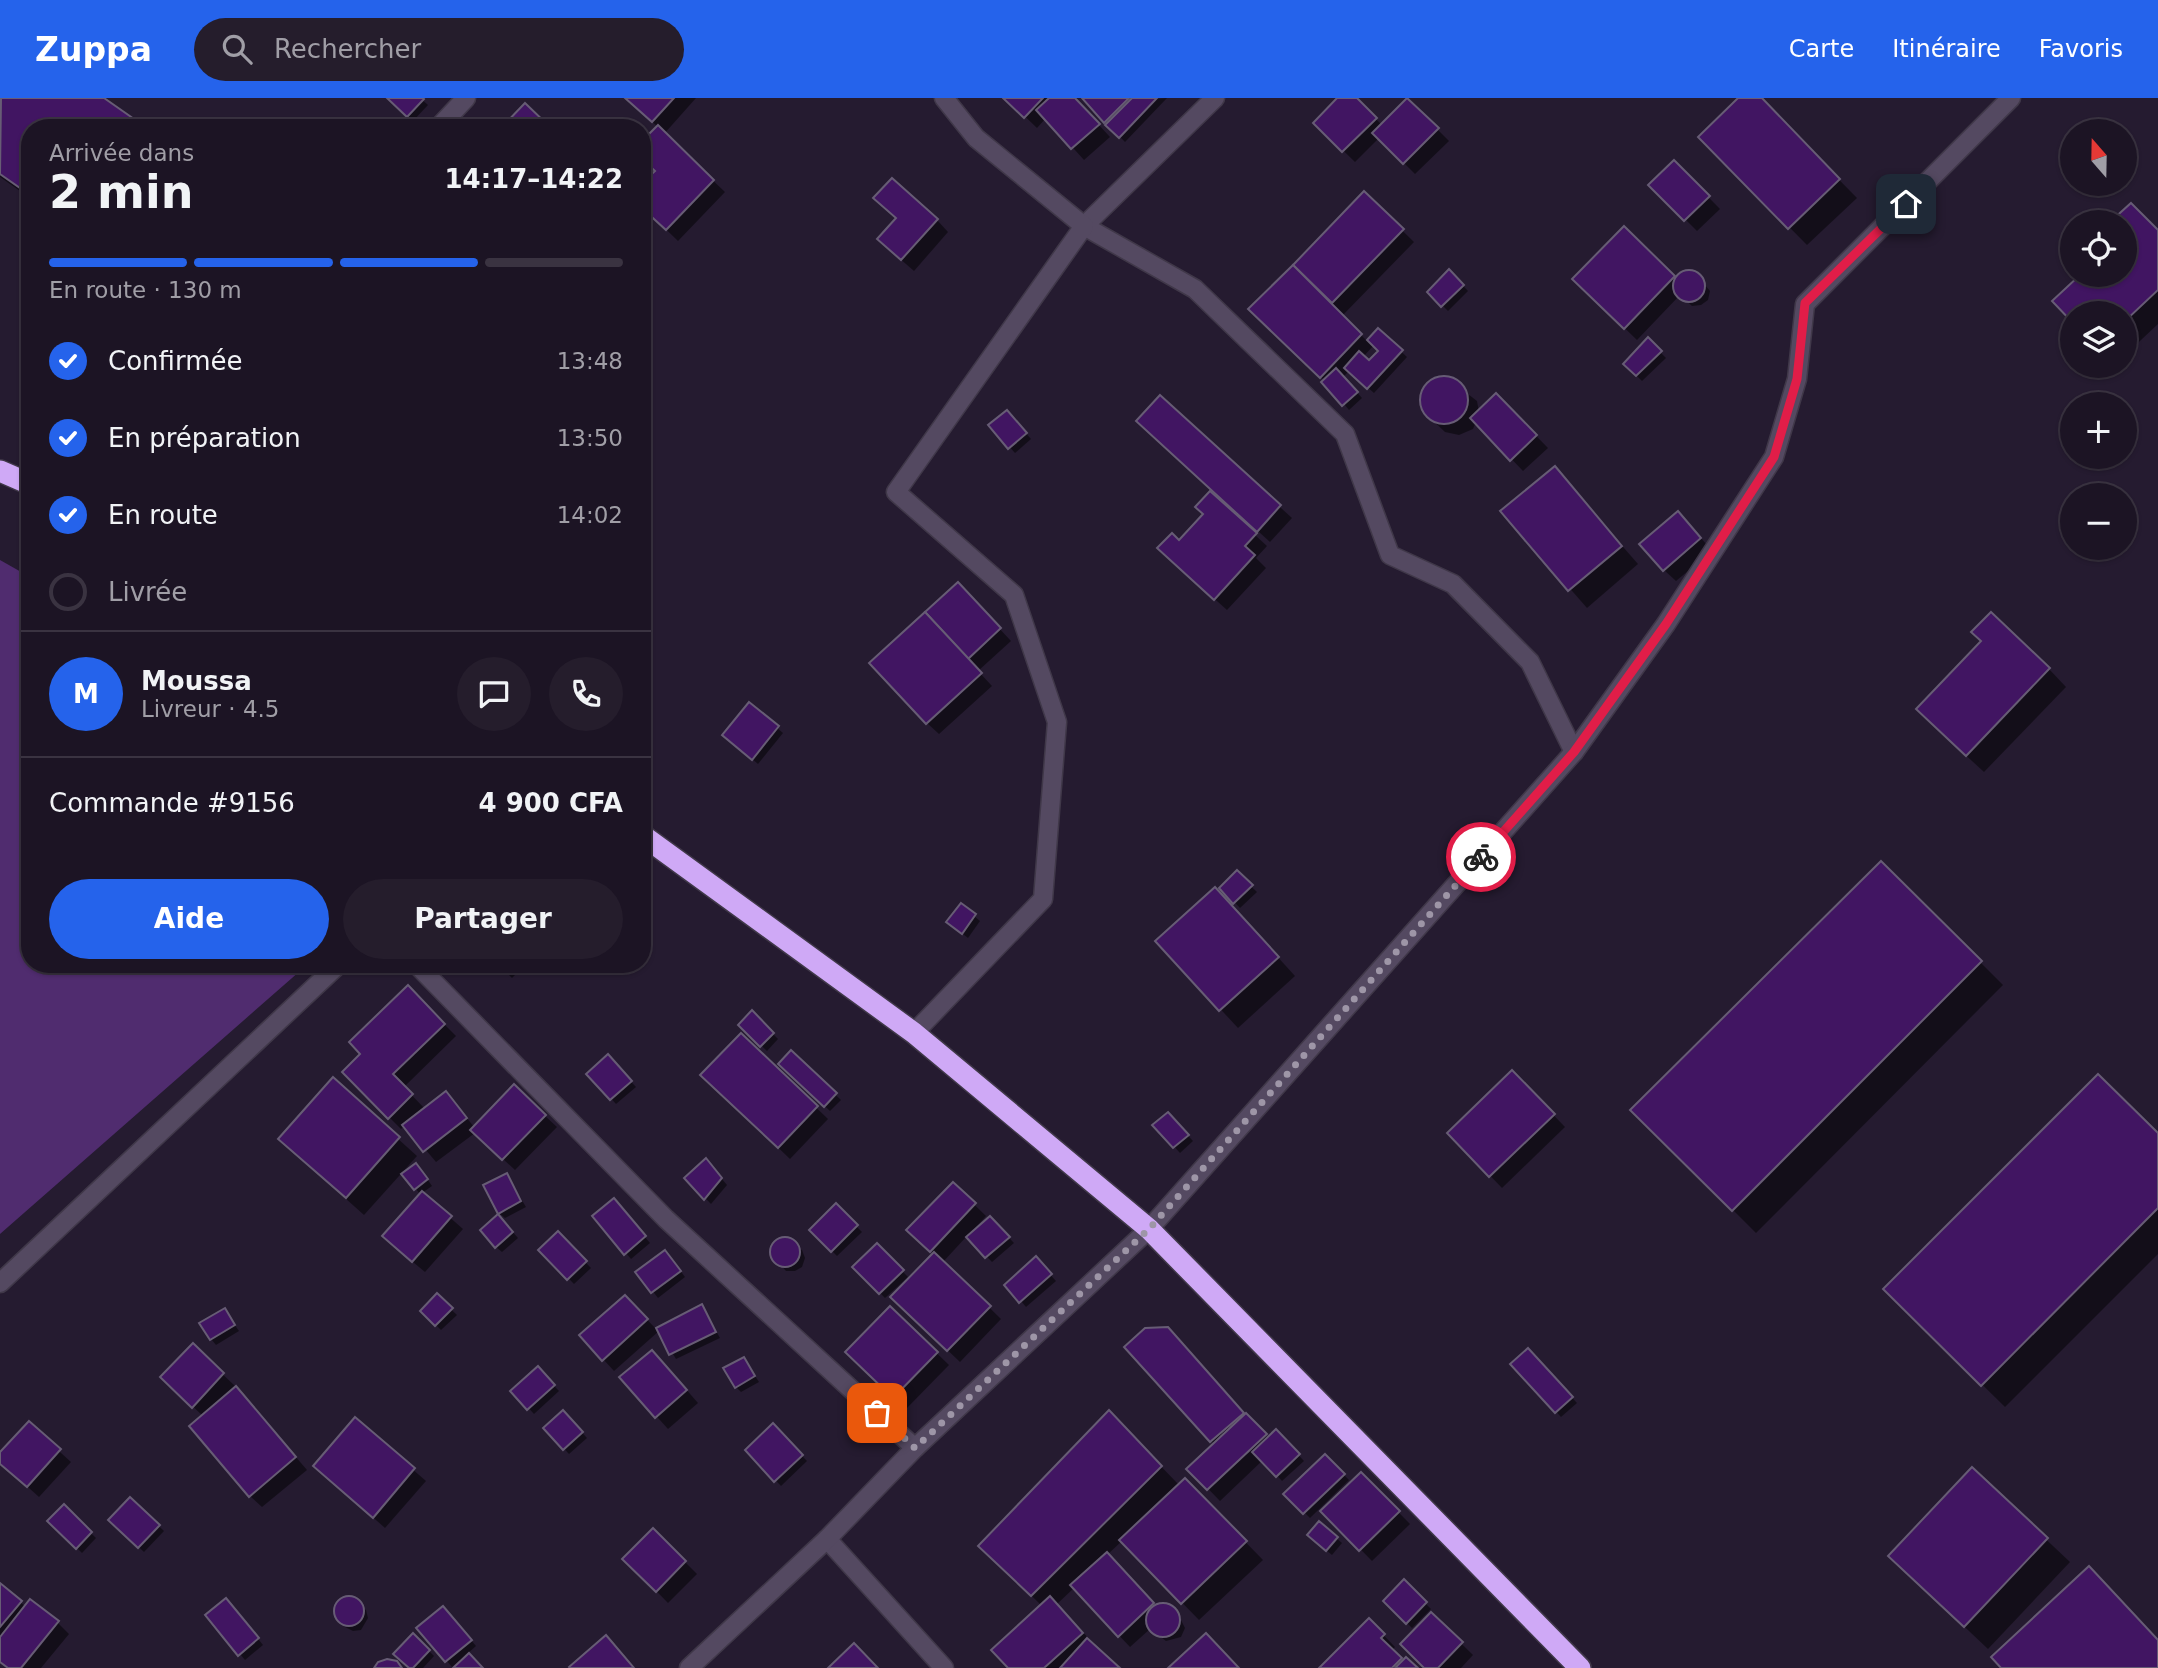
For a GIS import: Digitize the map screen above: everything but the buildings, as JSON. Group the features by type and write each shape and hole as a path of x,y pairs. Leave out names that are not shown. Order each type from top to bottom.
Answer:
{"highway":[{"path":"0,471 21,480"},
{"path":"651,842 914,1033 1149,1229 1580,1668"}],"street":[{"path":"446,119 466,98"},
{"path":"944,98 976,138 1084,226 1195,289 1345,434 1390,555 1453,584 1530,662 1574,752"},
{"path":"914,1033 1043,899 1057,722 1014,595 896,492 1084,226 1215,98"},
{"path":"689,1668 827,1539 915,1448 1149,1229 1574,752 1666,624 1774,457 1797,379 1805,303 2011,98"},
{"path":"0,1283 329,973"},
{"path":"425,973 666,1219 915,1448"},
{"path":"827,1539 944,1668"}],"shaded area":[{"path":"0,560 21,572 21,973 298,973 0,1234"}],"way so far":[{"path":"877,1413 915,1448 1149,1229 1481,857"}],"route":[{"path":"1481,857 1574,752 1666,624 1774,457 1797,379 1805,303 1906,204"}]}
